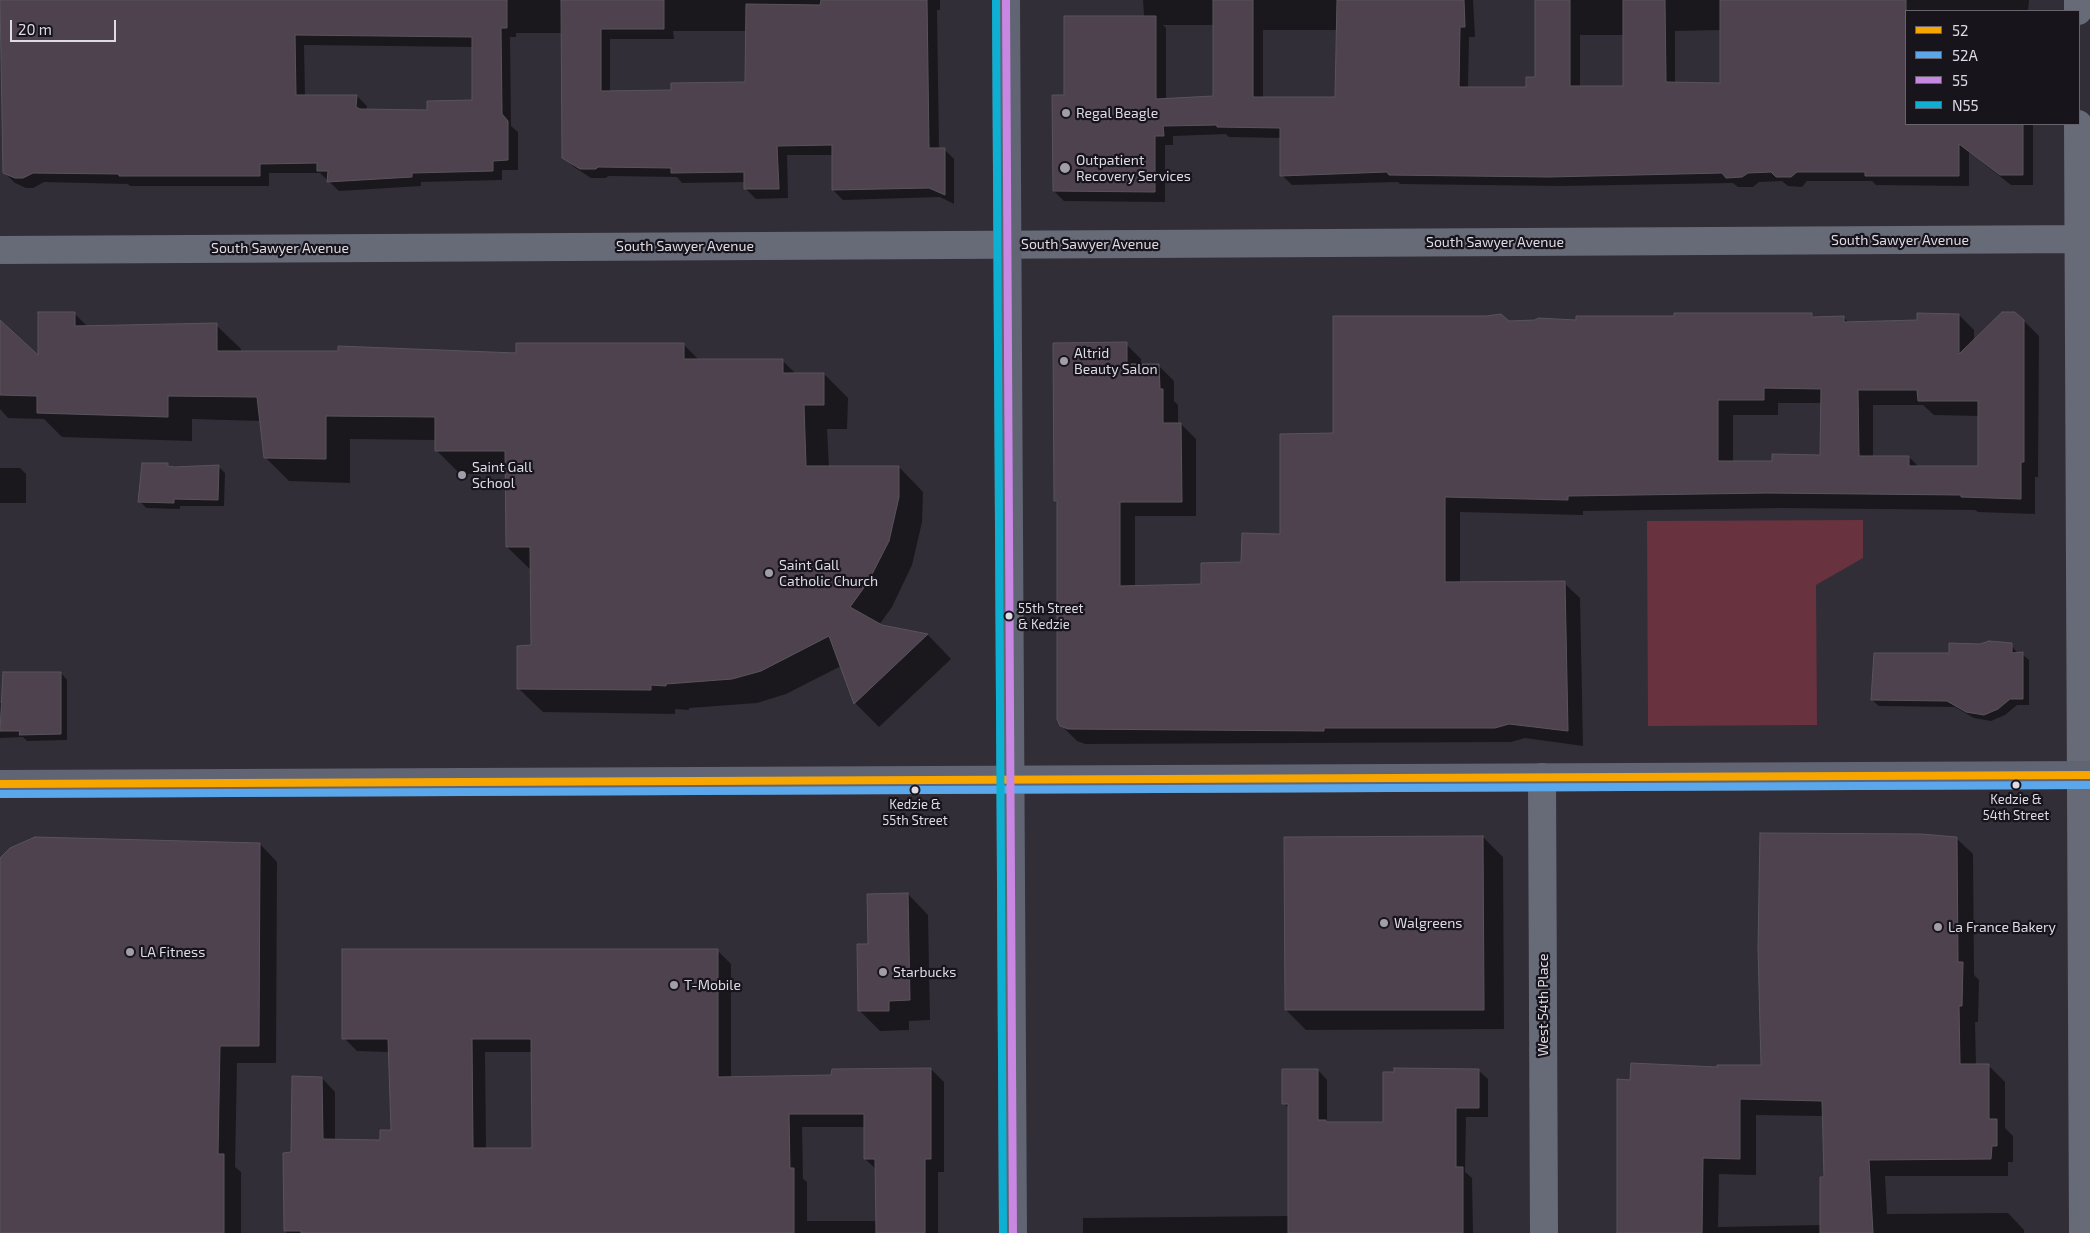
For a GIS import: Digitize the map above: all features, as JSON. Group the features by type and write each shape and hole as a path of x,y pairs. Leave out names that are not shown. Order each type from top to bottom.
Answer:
{"main road":[{"path":"1006,0 1013,1233"},
{"path":"0,784 2085,775"}],"street":[{"path":"2078,125 2084,239 2085,775 2083,1233"},
{"name":"South Sawyer Avenue","path":"0,250 2084,239"},
{"name":"West 54th Place","path":"1542,777 1544,1233"}],"shaded area":[{"path":"1863,520 1863,558 1816,585 1817,725 1648,726 1647,521"}],"building":[{"path":"0,0 507,0 507,28 501,28 502,114 508,121 508,160 493,161 493,171 412,173 412,177 327,182 328,171 317,171 317,163 260,164 260,176 119,176 119,174 33,173 23,178 15,178 3,173","holes":["295,35 472,37 472,100 427,101 427,110 360,109 356,107 357,95 296,95"]},
{"path":"561,0 664,0 664,29 601,29 601,91 671,90 671,83 745,82 746,4 820,5 821,0 927,0 929,148 945,148 945,195 929,188 832,190 832,145 777,146 779,189 744,189 744,172 671,173 671,168 598,167 596,169 580,169 562,158"},
{"path":"1213,0 1253,0 1253,97 1335,97 1337,0 1464,0 1465,27 1460,27 1459,87 1526,87 1526,77 1535,77 1535,0 1570,0 1570,86 1623,86 1623,0 1665,0 1666,82 1720,83 1720,0 1906,0 1905,125 2023,125 2023,175 2000,175 1959,144 1959,176 1865,176 1865,172 1797,172 1791,177 1776,177 1771,172 1748,173 1742,177 1726,178 1722,173 1549,177 1389,175 1387,172 1280,176 1280,128 1217,127 1217,125 1163,126 1164,136 1155,136 1155,192 1053,191 1052,95 1064,95 1064,16 1156,16 1156,99 1213,96"},
{"path":"38,312 75,312 75,326 217,323 217,351 338,351 338,346 516,353 516,343 684,343 684,359 783,359 783,373 824,373 824,405 804,405 806,466 899,466 899,497 889,541 868,582 850,607 882,625 928,634 854,704 829,636 761,671 732,679 666,684 666,686 651,685 651,690 517,689 517,646 531,645 530,547 506,547 505,451 435,451 435,417 326,416 326,459 264,458 257,397 168,396 168,417 37,413 37,396 0,395 0,320 38,355"},
{"path":"2002,312 2015,312 2024,320 2024,462 2021,462 2021,499 1961,497 1961,495 1767,493 1568,496 1568,500 1445,497 1445,582 1565,581 1568,731 1509,724 1495,728 1324,728 1324,731 1068,729 1060,726 1057,719 1057,501 1054,501 1053,343 1127,342 1127,364 1159,364 1160,389 1163,389 1163,423 1181,423 1182,502 1120,502 1120,586 1201,584 1201,563 1241,562 1242,533 1280,534 1280,434 1333,433 1333,316 1486,316 1501,314 1509,321 1535,320 1538,318 1576,320 1576,316 1674,316 1674,313 1812,313 1812,317 1844,316 1844,322 1917,320 1917,313 1959,314 1959,354","holes":["1764,388 1821,389 1820,455 1772,454 1772,461 1718,461 1718,400 1764,400","1858,390 1917,390 1918,401 1978,401 1978,466 1909,466 1909,456 1859,456"]},
{"path":"142,463 168,463 168,466 174,467 219,465 218,500 174,499 174,503 138,502"},
{"path":"1989,641 2012,643 2012,653 2023,652 2023,699 2010,699 1998,709 1984,715 1966,712 1947,701 1871,700 1874,653 1949,653 1949,643 1980,644"},
{"path":"3,672 61,672 61,734 19,735 20,731 0,731"},
{"path":"1760,833 1921,834 1957,837 1958,962 1963,962 1962,1006 1959,1006 1960,1064 1989,1064 1989,1119 1997,1119 1997,1146 1992,1146 1991,1159 1869,1160 1873,1233 1820,1233 1820,1177 1824,1177 1822,1101 1740,1099 1740,1159 1703,1158 1702,1233 1617,1233 1617,1079 1630,1080 1631,1063 1717,1067 1717,1065 1761,1065 1758,948"},
{"name":"Walgreens","path":"1483,836 1484,1010 1285,1010 1284,837"},
{"path":"35,837 260,843 259,1046 220,1046 218,1154 224,1154 224,1233 0,1233 0,858 10,848"},
{"name":"Starbucks","path":"908,893 910,1000 889,1001 889,1011 858,1011 857,944 868,944 867,894"},
{"path":"342,949 718,949 718,1077 831,1075 832,1069 931,1068 931,1159 925,1159 925,1233 876,1233 875,1159 864,1159 864,1114 789,1114 790,1168 794,1168 794,1233 301,1233 301,1231 284,1231 283,1153 291,1152 292,1076 322,1077 323,1139 380,1140 380,1130 391,1130 388,1039 342,1039","holes":["472,1039 531,1039 532,1148 473,1148"]},
{"path":"1394,1068 1479,1069 1479,1108 1456,1108 1456,1167 1463,1167 1463,1233 1288,1233 1288,1104 1282,1104 1282,1069 1318,1069 1318,1120 1326,1120 1326,1122 1383,1122 1383,1072 1394,1072"}],"transit line":[{"name":"N55","path":"996,0 1003,1233"},
{"name":"55","path":"1006,0 1013,1233"},
{"name":"52","path":"0,784 2090,775"},
{"name":"52A","path":"0,794 2090,785"}],"place":[{"name":"Regal Beagle","path":"1066,113"},
{"name":"Outpatient Recovery Services","path":"1065,168"},
{"name":"Altrid Beauty Salon","path":"1064,361"},
{"name":"Saint Gall School","path":"462,475"},
{"name":"Saint Gall Catholic Church","path":"769,573"},
{"name":"55th Street & Kedzie","path":"1009,616"},
{"name":"Kedzie & 54th Street","path":"2016,785"},
{"name":"Kedzie & 55th Street","path":"915,790"},
{"name":"Walgreens","path":"1384,923"},
{"name":"La France Bakery","path":"1938,927"},
{"name":"LA Fitness","path":"130,952"},
{"name":"Starbucks","path":"883,972"},
{"name":"T-Mobile","path":"674,985"}]}
